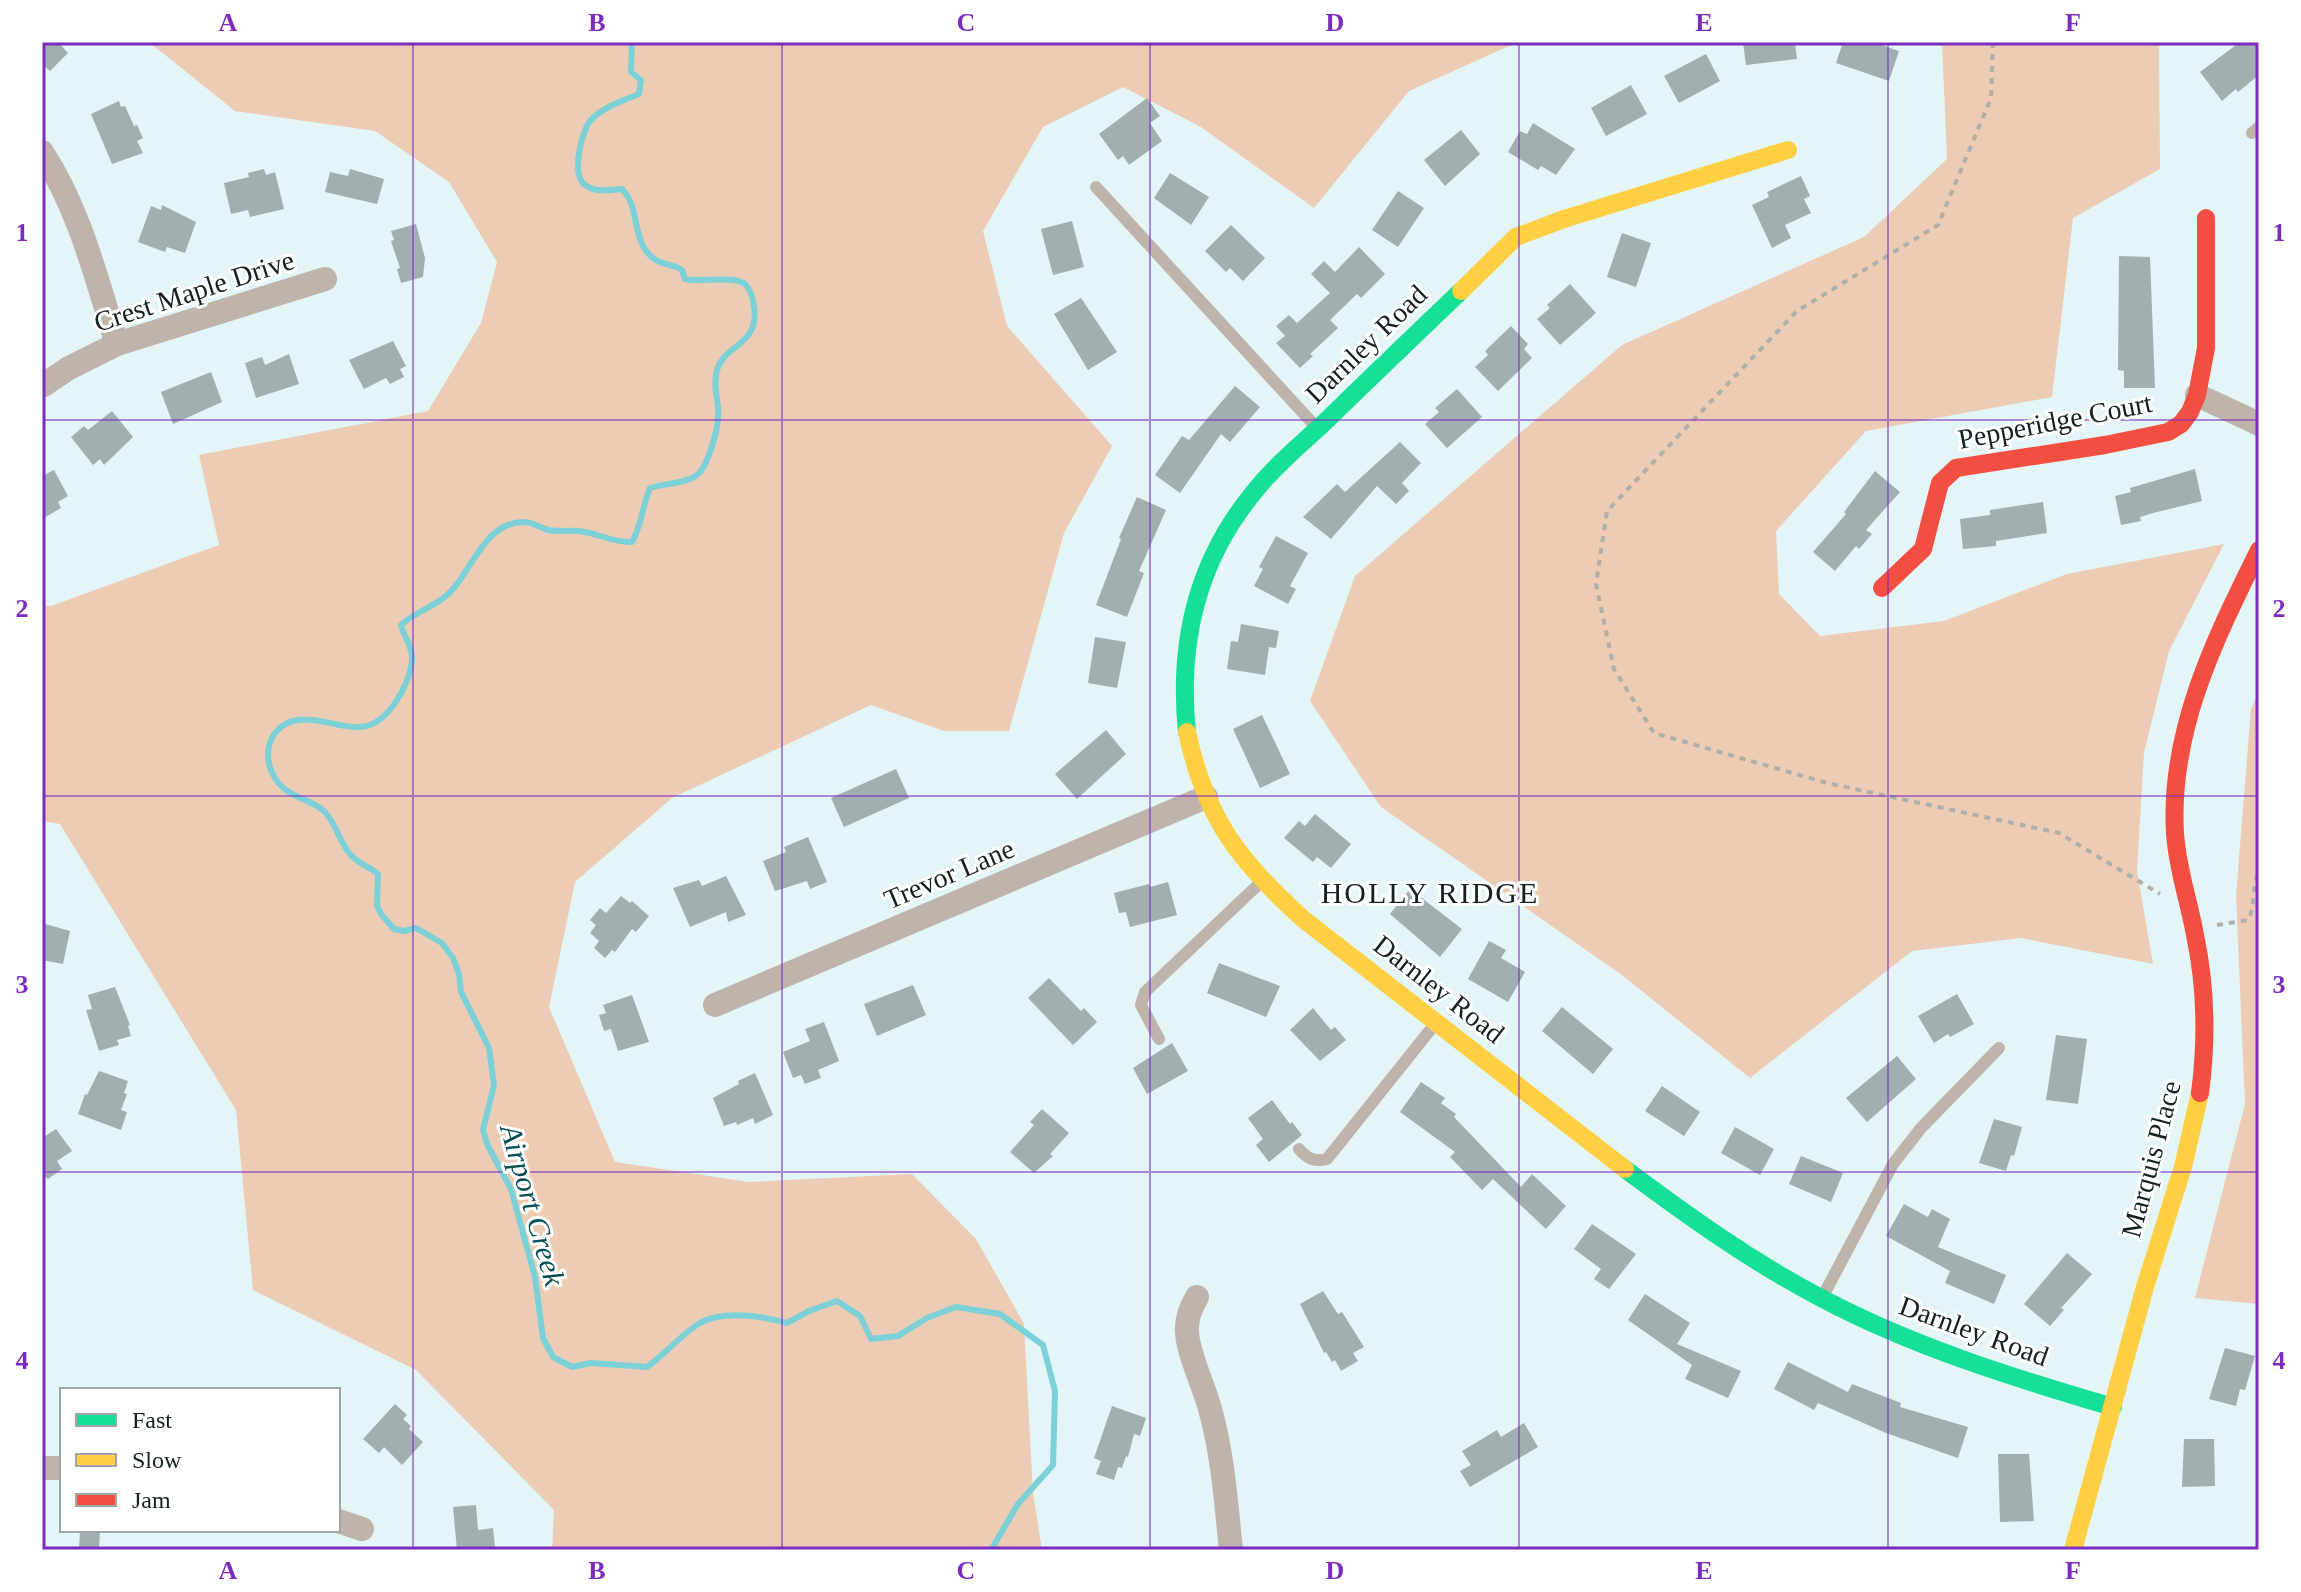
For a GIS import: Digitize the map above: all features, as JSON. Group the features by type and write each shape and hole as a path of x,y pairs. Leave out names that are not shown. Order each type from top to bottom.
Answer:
{"street":[{"name":"Darnley Road","path":"1788,150 1564,219 1516,237 1255,490 1208,566 1187,627 1184,698 1198,776 1221,828 1262,881 1303,919 1596,1147 1717,1236 1822,1298 1937,1351 2113,1407"},
{"path":"42,152 61,181 75,212 117,344"},
{"name":"Pepperidge Court","path":"1882,588 1923,549 1940,483 1956,468 2043,456 2168,432 2181,424 2197,395 2206,348 2206,218"},
{"name":"Crest Maple Drive","path":"42,386 69,368 117,344 325,279"},
{"path":"2197,395 2259,424"},
{"name":"Marquis Place","path":"2073,1550 2200,1094 2205,1014 2193,925 2179,869 2175,791 2188,712 2259,550"},
{"name":"Trevor Lane","path":"715,1005 1206,797"},
{"path":"1197,1297 1186,1330 1189,1349 1211,1410 1222,1462 1231,1550"},
{"path":"340,1522 362,1529"}],"lane":[{"path":"1096,187 1318,429"},
{"path":"1159,1039 1141,1005 1145,992 1262,881"},
{"path":"1299,1149 1307,1158 1317,1161 1327,1159 1437,1022"},
{"path":"1822,1298 1893,1164 1921,1128 1999,1048"}],"path":[{"path":"1993,42 1991,98 1938,225 1797,311 1765,344 1607,511 1596,584 1614,669 1654,733 1827,783 2059,833 2164,897"},
{"path":"2193,925 2224,925 2248,920 2259,872"}],"shaded area":[{"path":"149,42 1518,42 1409,91 1314,208 1201,127 1123,87 1043,127 983,231 1007,326 1112,446 1064,533 1009,731 944,731 871,705 672,798 575,882 549,1007 615,1162 749,1182 912,1174 976,1239 1024,1324 1033,1493 1042,1550 552,1550 554,1510 416,1370 253,1290 236,1110 60,824 42,821 42,605 51,606 219,545 199,455 428,411 481,323 497,262 449,182 375,131 235,111"},
{"path":"1942,42 2165,42 2159,47 2160,169 2073,218 2052,397 1866,431 1776,531 1779,594 1820,636 1944,621 2067,574 2224,544 2169,651 2144,753 2137,871 2153,964 2021,938 1912,951 1750,1078 1622,975 1381,807 1310,701 1355,576 1622,345 1864,237 1947,159"},
{"path":"2259,690 2259,1304 2195,1298 2245,1104 2236,896 2251,709"}],"building":[{"path":"42,42 58,42 68,53 50,71 42,64"},
{"path":"1743,42 1795,42 1797,59 1746,65"},
{"path":"1843,42 1872,42 1899,51 1889,81 1836,63"},
{"path":"2240,42 2259,42 2259,75 2222,101 2200,72"},
{"path":"1706,54 1720,81 1679,103 1664,76"},
{"path":"1631,85 1647,114 1606,136 1591,108"},
{"path":"1147,98 1160,116 1150,123 1162,141 1129,165 1123,156 1118,160 1099,134"},
{"path":"119,101 143,138 137,141 143,153 112,164 91,114"},
{"path":"1533,123 1575,149 1556,175 1541,166 1538,170 1508,152 1520,131 1527,134"},
{"path":"1461,130 1480,154 1445,186 1424,160"},
{"path":"264,169 266,175 275,172 284,209 250,217 248,210 231,214 224,183 249,177 248,173"},
{"path":"350,169 384,179 377,204 325,192 330,172 348,176"},
{"path":"1170,173 1209,197 1191,225 1154,198"},
{"path":"1801,176 1810,196 1804,199 1811,213 1785,225 1791,238 1772,248 1752,205 1769,197 1767,192"},
{"path":"1398,191 1424,208 1398,247 1372,230"},
{"path":"162,205 196,222 185,253 167,247 165,252 138,242 151,206 161,210"},
{"path":"1072,221 1084,267 1053,275 1041,229"},
{"path":"416,224 425,258 423,277 401,283 391,231"},
{"path":"1231,225 1265,258 1243,281 1230,268 1226,272 1205,251"},
{"path":"1622,233 1651,243 1636,287 1607,277"},
{"path":"1359,247 1385,274 1361,298 1357,294 1330,320 1338,328 1300,368 1276,343 1285,336 1276,326 1289,315 1297,323 1330,293 1311,274 1324,261 1335,272"},
{"path":"2119,256 2150,257 2155,388 2124,388 2124,371 2118,370"},
{"path":"1570,284 1596,313 1560,345 1537,319"},
{"path":"1081,298 1117,352 1088,370 1054,314"},
{"path":"1511,326 1528,344 1524,349 1532,358 1498,391 1475,367 1488,355 1485,351"},
{"path":"393,341 406,366 400,369 404,377 390,384 386,378 364,389 349,360"},
{"path":"289,354 299,384 256,398 245,363 262,357 265,365"},
{"path":"211,372 222,402 173,424 161,392"},
{"path":"1235,386 1260,407 1230,442 1221,434 1180,493 1155,475 1182,436 1189,440"},
{"path":"1457,389 1482,417 1447,448 1425,424 1439,412 1435,408"},
{"path":"112,411 133,437 104,465 100,459 93,465 71,437 84,426 88,430"},
{"path":"1400,442 1421,463 1402,483 1409,491 1396,504 1377,486 1331,539 1303,517 1337,484 1345,492"},
{"path":"2195,469 2202,501 2153,513 2140,517 2141,521 2121,525 2115,496 2131,492 2130,488"},
{"path":"54,470 68,496 58,502 61,508 42,519 42,471 44,475"},
{"path":"1875,471 1900,492 1866,530 1872,534 1859,549 1856,546 1835,571 1813,552 1846,514 1844,512"},
{"path":"1137,497 1166,510 1139,571 1144,573 1127,617 1096,605"},
{"path":"2043,502 2047,533 1996,541 1996,546 1963,549 1960,519 1990,515 1990,510"},
{"path":"1276,536 1308,553 1290,586 1296,589 1288,604 1254,586 1263,569 1259,567"},
{"path":"1241,624 1279,631 1276,648 1269,647 1265,675 1227,669 1231,641 1238,642"},
{"path":"1095,637 1126,642 1117,688 1088,683"},
{"path":"1262,715 1290,774 1260,788 1233,729"},
{"path":"1106,730 1126,754 1077,799 1055,774"},
{"path":"896,769 909,798 844,827 831,798"},
{"path":"1315,814 1351,844 1331,868 1317,857 1313,862 1284,838 1299,821 1305,826"},
{"path":"808,837 827,882 810,889 807,881 775,891 763,861 786,852 784,847"},
{"path":"726,876 746,915 728,922 726,912 690,927 673,888 699,880 702,886"},
{"path":"1168,882 1177,915 1130,927 1126,912 1119,913 1114,893"},
{"path":"1410,889 1462,929 1440,957 1390,914"},
{"path":"621,896 649,916 636,932 632,929 615,952 612,950 605,958 594,948 599,941 590,933 596,925 590,920 600,908 606,913"},
{"path":"42,923 70,931 63,964 42,960"},
{"path":"1489,941 1506,950 1501,958 1525,972 1508,1002 1468,979"},
{"path":"1219,963 1280,986 1266,1017 1207,993"},
{"path":"1049,978 1081,1011 1084,1008 1097,1022 1073,1045 1028,998"},
{"path":"913,985 926,1015 877,1036 864,1004"},
{"path":"115,987 130,1025 131,1036 117,1040 119,1045 99,1051 86,1010 92,1009 88,995"},
{"path":"1957,994 1974,1024 1934,1043 1918,1016"},
{"path":"632,995 649,1042 618,1051 611,1029 604,1031 599,1015 606,1013 603,1005"},
{"path":"1562,1007 1613,1049 1593,1074 1542,1031"},
{"path":"1313,1008 1331,1030 1335,1027 1346,1040 1320,1061 1290,1030"},
{"path":"824,1022 839,1061 818,1070 821,1078 805,1084 801,1075 793,1078 783,1052 810,1041 805,1029"},
{"path":"2056,1035 2087,1039 2078,1104 2046,1100"},
{"path":"1172,1043 1188,1071 1147,1094 1133,1068"},
{"path":"1897,1056 1916,1079 1867,1122 1846,1098"},
{"path":"99,1071 128,1081 121,1110 127,1112 121,1130 78,1114 85,1094"},
{"path":"755,1073 773,1115 755,1124 753,1118 737,1125 736,1122 724,1126 713,1098"},
{"path":"1421,1082 1445,1098 1441,1103 1456,1114 1454,1117 1521,1187 1532,1174 1566,1206 1546,1229 1493,1179 1482,1190 1450,1157 1455,1152 1400,1112"},
{"path":"1662,1086 1700,1112 1684,1136 1645,1111"},
{"path":"1272,1100 1302,1135 1269,1162 1256,1145 1263,1139 1248,1118"},
{"path":"1042,1109 1069,1133 1050,1154 1053,1156 1034,1173 1010,1152 1034,1125 1030,1122"},
{"path":"1994,1119 2022,1127 2006,1171 1979,1163"},
{"path":"1735,1127 1774,1149 1760,1175 1721,1153"},
{"path":"56,1129 72,1151 57,1161 62,1169 48,1179 42,1173 42,1138"},
{"path":"1801,1156 1843,1173 1831,1202 1789,1184"},
{"path":"1904,1204 1928,1217 1932,1209 1950,1219 1938,1247 2006,1275 1994,1304 1945,1283 1950,1271 1886,1236"},
{"path":"1592,1224 1636,1254 1609,1289 1594,1279 1601,1269 1574,1249"},
{"path":"2067,1253 2092,1274 2061,1308 2064,1310 2050,1326 2024,1304"},
{"path":"1323,1291 1338,1314 1342,1312 1364,1347 1353,1353 1358,1361 1341,1371 1335,1360 1332,1362 1324,1353 1300,1304"},
{"path":"1645,1294 1690,1323 1677,1344 1741,1371 1728,1398 1685,1379 1692,1365 1628,1320"},
{"path":"2225,1348 2255,1356 2245,1390 2240,1389 2236,1406 2209,1399"},
{"path":"1788,1362 1848,1392 1852,1384 1901,1403 1900,1407 1968,1427 1958,1458 1886,1433 1818,1403 1814,1410 1774,1389"},
{"path":"395,1404 407,1415 403,1419 411,1426 409,1429 423,1442 402,1465 384,1447 379,1453 363,1439"},
{"path":"1112,1406 1146,1418 1140,1436 1134,1434 1128,1457 1122,1468 1118,1467 1114,1480 1096,1474 1101,1461 1094,1458"},
{"path":"1524,1423 1538,1447 1470,1487 1460,1471 1471,1465 1462,1451 1497,1430 1501,1437"},
{"path":"2184,1439 2214,1439 2215,1486 2182,1487"},
{"path":"1998,1454 2029,1454 2034,1521 2000,1522"},
{"path":"476,1505 478,1530 493,1528 495,1547 457,1550 453,1507"},
{"path":"80,1532 100,1532 99,1550 79,1550"}],"waterway":[{"name":"Airport Creek","path":"632,42 631,72 641,80 639,94 606,108 590,121 579,154 581,180 594,189 622,189 632,205 642,243 653,258 682,270 685,279 740,281 748,289 754,306 752,329 721,361 717,370 717,425 704,466 691,478 650,488 632,542 579,531 548,530 525,522 510,524 498,531 487,540 452,590 401,625 412,660 402,692 388,712 379,720 359,727 306,719 286,724 271,740 269,761 278,782 286,790 324,811 352,856 378,874 377,905 394,929 404,931 416,928 442,943 453,958 461,992 489,1048 494,1085 483,1130 511,1189 535,1277 543,1338 553,1357 572,1367 591,1363 647,1367 694,1327 710,1319 743,1316 787,1323 837,1301 860,1316 871,1339 898,1336 927,1318 956,1307 1000,1314 1043,1345 1055,1391 1053,1465 1018,1504 991,1550"}],"traffic: fast":[{"path":"1187,732 1185,699 1189,636 1205,575 1234,519 1280,463 1461,291"},
{"path":"1625,1169 1746,1254 1797,1285 1858,1316 1965,1360 2113,1407"}],"traffic: slow":[{"path":"1461,291 1516,237 1564,219 1788,150"},
{"path":"1187,732 1204,790 1215,814 1243,857 1280,898 1625,1169"},
{"path":"2073,1550 2145,1287 2183,1167 2200,1093"}],"traffic: jam":[{"path":"1882,588 1923,549 1940,483 1956,468 2105,445 2168,432 2181,424 2197,395 2206,348 2206,218"},
{"path":"2200,1093 2204,1053 2203,994 2199,955 2176,846 2175,795 2179,758 2198,687 2226,617 2259,550"}],"district":[{"name":"HOLLY RIDGE","path":"1430,892"}]}
